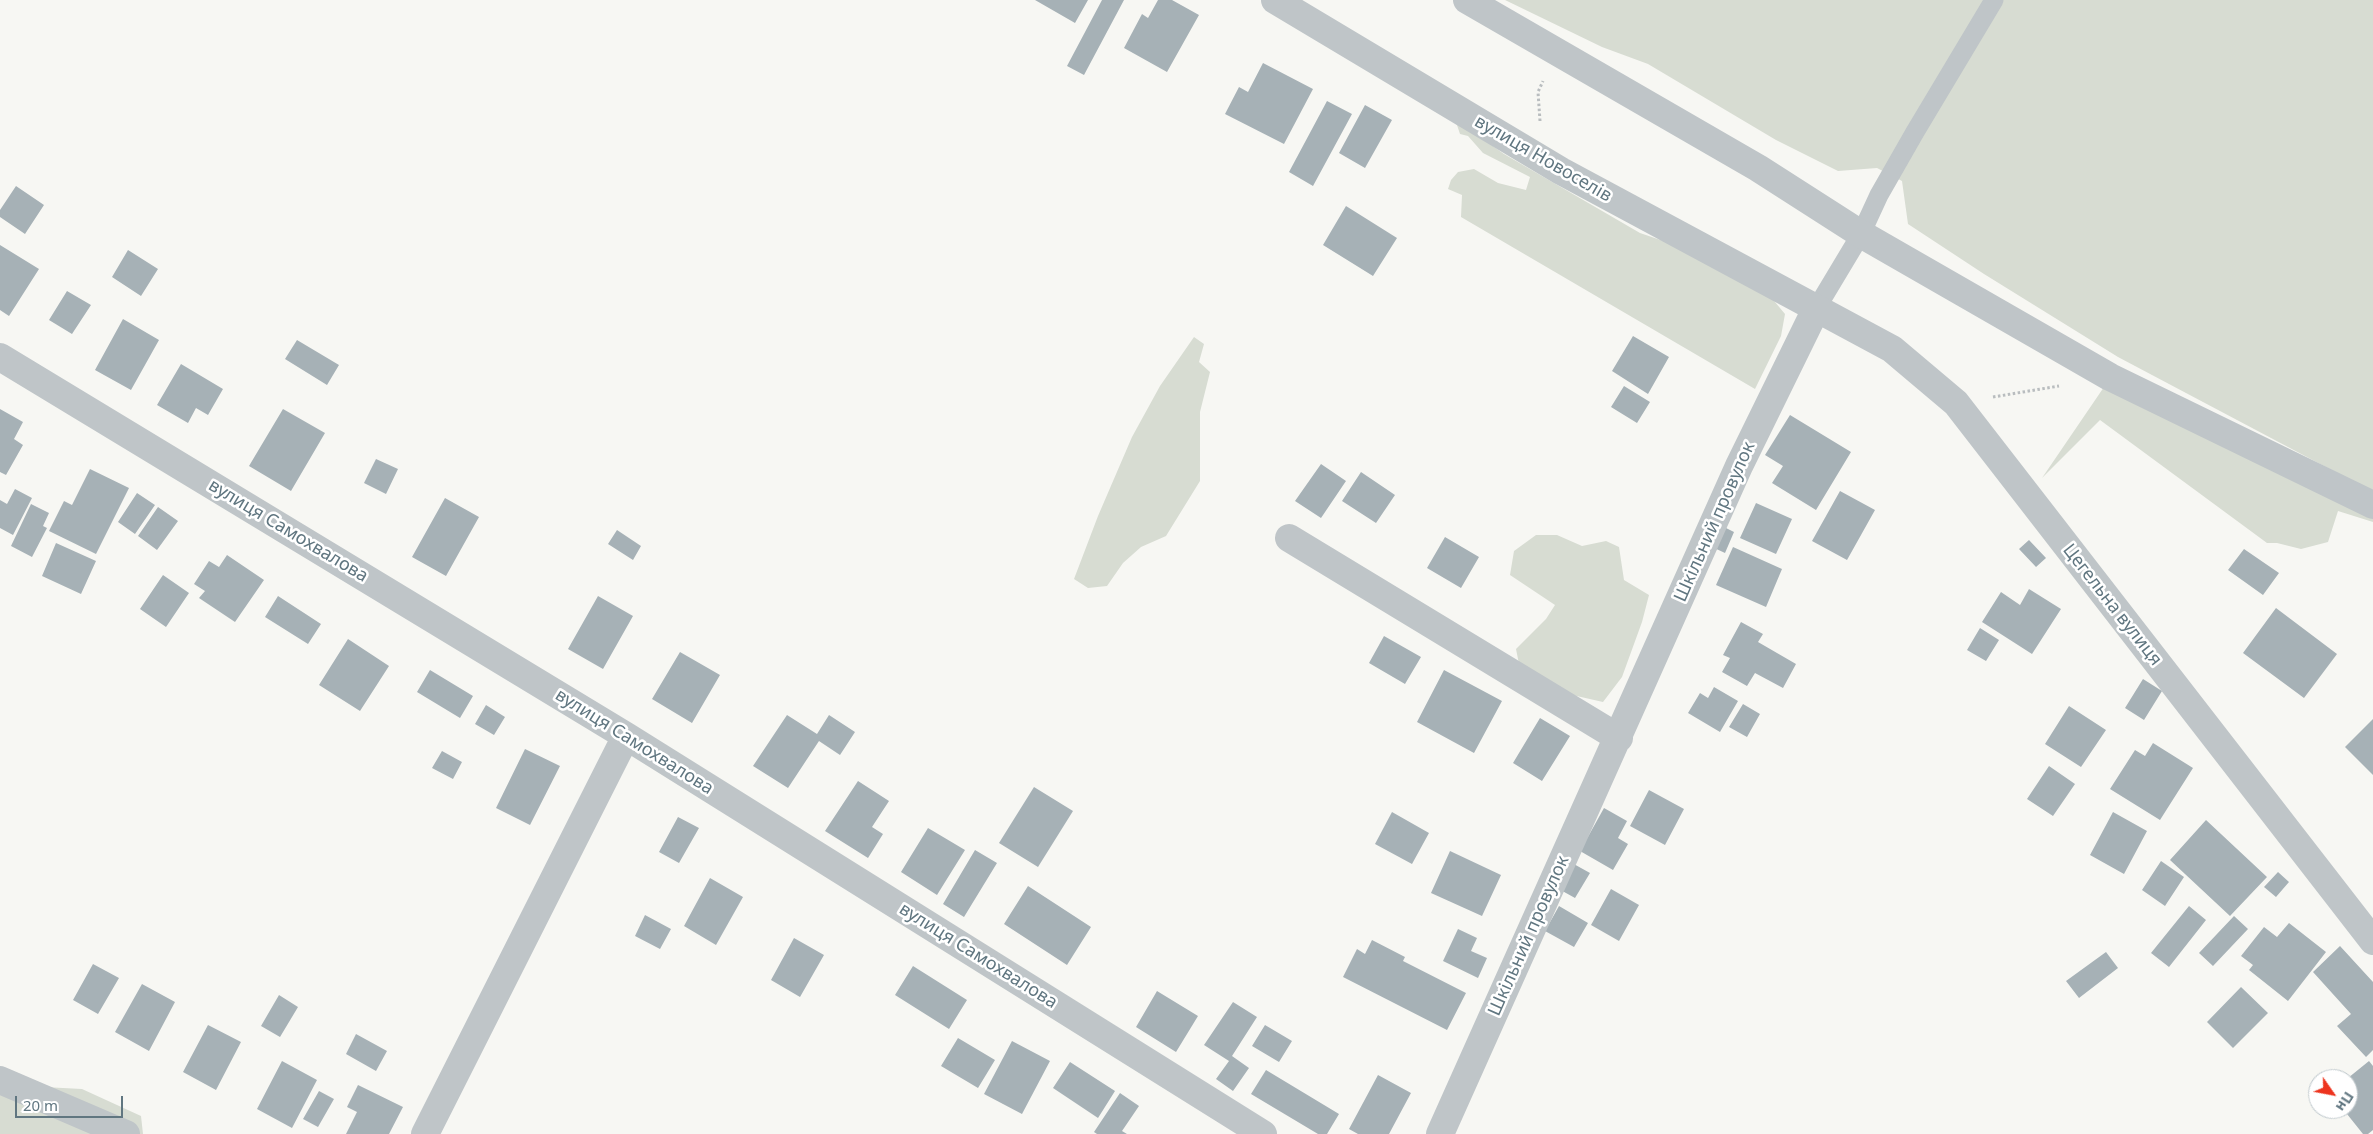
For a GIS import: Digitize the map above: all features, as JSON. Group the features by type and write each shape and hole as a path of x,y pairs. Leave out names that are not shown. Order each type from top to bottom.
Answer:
{"street":[{"name":"вулиця Новоселів","path":"1276,0 1561,172 1816,308"},
{"path":"1467,0 1758,168 1861,234 2110,377 2373,505"},
{"name":"Цегельна вулиця","path":"1816,308 1892,349 1956,403 2373,941"},
{"name":"Шкільний провулок","path":"1440,1134 1739,466 1816,308"},
{"name":"вулиця Самохвалова","path":"0,357 626,736 1263,1134"},
{"path":"1289,538 1618,738"},
{"path":"425,1134 626,736"},
{"path":"0,1080 126,1134"}],"lane":[{"path":"1816,308 1861,234 1879,195 1906,147 1994,0"}],"path":[{"path":"1956,403 2062,385"}],"shaded area":[{"path":"1505,0 2373,0 2373,492 2118,357 1984,274 1908,224 1902,181 1877,168 1838,171 1776,140 1648,64 1602,47"},
{"path":"1455,119 1504,154 1640,233 1681,247 1765,290 1785,314 1781,336 1755,389 1461,217 1462,195 1448,189 1451,180 1458,172 1474,169 1498,183 1526,190 1530,177 1483,153 1468,136 1460,134"},
{"path":"1194,337 1204,344 1199,362 1210,372 1200,412 1200,481 1166,536 1141,547 1123,563 1107,586 1088,588 1074,579 1098,516 1132,437 1160,386"},
{"path":"2104,387 2373,517 2373,522 2338,511 2328,542 2301,549 2277,543 2267,543 2100,420 2042,478"},
{"path":"1536,535 1557,535 1582,546 1606,541 1619,547 1624,580 1649,595 1642,622 1622,677 1603,702 1559,692 1519,664 1516,649 1546,619 1555,605 1510,575 1514,551"},
{"path":"44,1087 82,1089 141,1116 143,1134 0,1134 0,1094"}],"building":[{"path":"1035,0 1088,0 1075,23"},
{"path":"1102,0 1124,0 1084,75 1067,66"},
{"path":"1158,0 1172,0 1199,15 1167,72 1124,48 1142,14 1148,18"},
{"path":"1263,63 1313,89 1284,144 1225,114 1239,87 1248,92"},
{"path":"1327,101 1352,114 1313,186 1289,172"},
{"path":"1365,105 1392,120 1365,168 1339,153"},
{"path":"16,186 44,205 25,234 0,217 0,210"},
{"path":"1346,206 1397,238 1373,276 1323,245"},
{"path":"0,245 39,269 9,316 0,310"},
{"path":"128,250 158,269 141,296 112,277"},
{"path":"67,291 91,305 72,334 49,320"},
{"path":"123,319 159,340 131,390 95,370"},
{"path":"1633,336 1669,357 1648,394 1612,371"},
{"path":"297,340 339,365 327,385 285,359"},
{"path":"181,364 223,389 208,415 196,408 188,423 157,405"},
{"path":"1624,386 1650,402 1637,423 1611,407"},
{"path":"0,409 23,422 14,439 23,445 6,475 0,472"},
{"path":"283,409 325,433 291,491 249,466"},
{"path":"1790,415 1851,452 1816,510 1772,483 1783,466 1765,455"},
{"path":"376,459 398,469 386,494 364,483"},
{"path":"1321,464 1346,481 1321,518 1295,501"},
{"path":"90,469 129,488 96,554 49,531 64,501 72,505"},
{"path":"1361,472 1395,495 1376,523 1342,501"},
{"path":"15,489 32,498 13,535 0,528 0,500 7,504"},
{"path":"1840,491 1875,510 1847,560 1812,541"},
{"path":"137,493 155,505 135,534 118,522"},
{"path":"445,498 479,517 446,576 412,557"},
{"path":"1756,503 1792,519 1776,554 1740,538"},
{"path":"31,504 49,513 43,526 47,528 32,557 11,546"},
{"path":"158,507 178,521 157,550 138,536"},
{"path":"1720,525 1734,532 1725,553 1710,546"},
{"path":"617,530 641,546 633,560 608,544"},
{"path":"1445,537 1479,557 1461,588 1427,568"},
{"path":"2029,540 2046,558 2036,567 2019,549"},
{"path":"56,543 96,561 81,594 42,576"},
{"path":"1733,547 1782,569 1766,607 1716,585"},
{"path":"2244,549 2279,573 2263,595 2228,570"},
{"path":"227,555 264,580 235,622 199,598 205,591 194,584 209,561 219,567"},
{"path":"163,575 189,593 166,627 140,609"},
{"path":"2029,589 2061,609 2032,654 1982,622 2001,592 2020,605"},
{"path":"278,596 321,624 308,644 265,617"},
{"path":"598,596 633,616 603,669 568,649"},
{"path":"2276,608 2337,654 2304,698 2243,653"},
{"path":"1741,622 1763,634 1758,642 1796,664 1783,688 1755,673 1747,686 1722,672 1730,658 1723,655"},
{"path":"1980,628 1999,640 1986,661 1967,650"},
{"path":"1384,636 1421,657 1405,684 1369,663"},
{"path":"348,639 389,666 360,711 319,685"},
{"path":"680,652 720,675 692,723 652,699"},
{"path":"430,670 473,696 460,718 417,692"},
{"path":"1444,670 1502,701 1474,753 1417,722"},
{"path":"2143,679 2162,691 2144,720 2125,708"},
{"path":"1714,687 1738,701 1720,732 1688,713 1700,693 1708,698"},
{"path":"1743,704 1760,714 1747,737 1729,727"},
{"path":"486,705 505,717 494,735 475,724"},
{"path":"2069,706 2106,730 2081,767 2045,744"},
{"path":"787,715 817,734 829,715 855,732 840,755 819,741 788,788 753,766"},
{"path":"1540,718 1570,736 1542,781 1513,763"},
{"path":"2373,719 2373,775 2345,747"},
{"path":"2153,743 2193,768 2160,820 2110,789 2135,750 2145,756"},
{"path":"525,749 560,766 530,825 496,808"},
{"path":"442,751 462,762 453,779 432,768"},
{"path":"2049,766 2075,784 2053,816 2027,799"},
{"path":"858,781 889,801 872,827 883,834 868,858 825,831"},
{"path":"1034,787 1073,811 1038,867 999,843"},
{"path":"1649,790 1684,809 1665,845 1630,826"},
{"path":"1604,808 1627,821 1618,838 1628,844 1613,870 1580,851"},
{"path":"1392,812 1429,833 1412,864 1375,844"},
{"path":"2113,812 2147,831 2124,874 2090,855"},
{"path":"678,817 699,828 679,863 659,852"},
{"path":"2206,820 2267,877 2230,916 2170,860"},
{"path":"928,828 965,850 937,895 901,872"},
{"path":"975,850 997,863 964,917 943,904"},
{"path":"1450,851 1501,875 1482,916 1431,893"},
{"path":"2161,861 2184,877 2165,906 2142,890"},
{"path":"1572,863 1590,873 1575,898 1557,888"},
{"path":"2278,872 2289,882 2276,897 2264,887"},
{"path":"710,878 743,897 716,945 684,926"},
{"path":"1028,886 1091,927 1067,965 1004,924"},
{"path":"1611,889 1639,905 1619,941 1591,925"},
{"path":"1559,906 1588,923 1574,947 1545,931"},
{"path":"2189,906 2206,920 2169,967 2151,953"},
{"path":"645,915 671,929 660,949 635,936"},
{"path":"2234,916 2248,929 2213,966 2199,953"},
{"path":"2289,923 2326,952 2288,1001 2249,970 2253,965 2241,956 2264,927 2277,937"},
{"path":"1458,929 1477,938 1471,951 1487,958 1478,978 1443,961"},
{"path":"794,938 824,955 800,997 771,980"},
{"path":"1372,940 1405,957 1403,961 1466,993 1447,1030 1343,977 1357,949 1365,954"},
{"path":"2340,946 2373,982 2373,1050 2366,1057 2337,1026 2351,1014 2313,972"},
{"path":"2106,952 2118,968 2079,998 2066,981"},
{"path":"93,964 119,978 98,1014 73,1000"},
{"path":"913,966 967,1000 949,1029 895,995"},
{"path":"142,984 175,1002 149,1051 115,1032"},
{"path":"2241,987 2268,1013 2233,1048 2207,1022"},
{"path":"1157,991 1198,1016 1176,1052 1136,1027"},
{"path":"279,995 298,1007 280,1037 261,1026"},
{"path":"1233,1002 1257,1017 1232,1056 1249,1068 1233,1091 1216,1079 1229,1061 1204,1045"},
{"path":"208,1025 241,1042 216,1090 183,1072"},
{"path":"1265,1025 1292,1041 1279,1062 1252,1046"},
{"path":"356,1034 387,1051 376,1071 346,1054"},
{"path":"958,1038 995,1060 978,1088 941,1066"},
{"path":"1012,1041 1050,1061 1022,1114 984,1094"},
{"path":"282,1061 317,1080 292,1128 257,1109"},
{"path":"2369,1061 2373,1066 2373,1130 2368,1134 2363,1134 2351,1119 2358,1119 2358,1070"},
{"path":"1070,1062 1115,1091 1098,1118 1053,1088"},
{"path":"1266,1070 1339,1114 1327,1134 1318,1134 1251,1094"},
{"path":"1378,1075 1411,1093 1389,1134 1358,1134 1349,1129"},
{"path":"358,1085 403,1107 389,1134 346,1134 357,1112 347,1107"},
{"path":"319,1091 334,1099 318,1127 303,1119"},
{"path":"1120,1093 1139,1106 1122,1131 1127,1134 1097,1134 1094,1132"}]}
